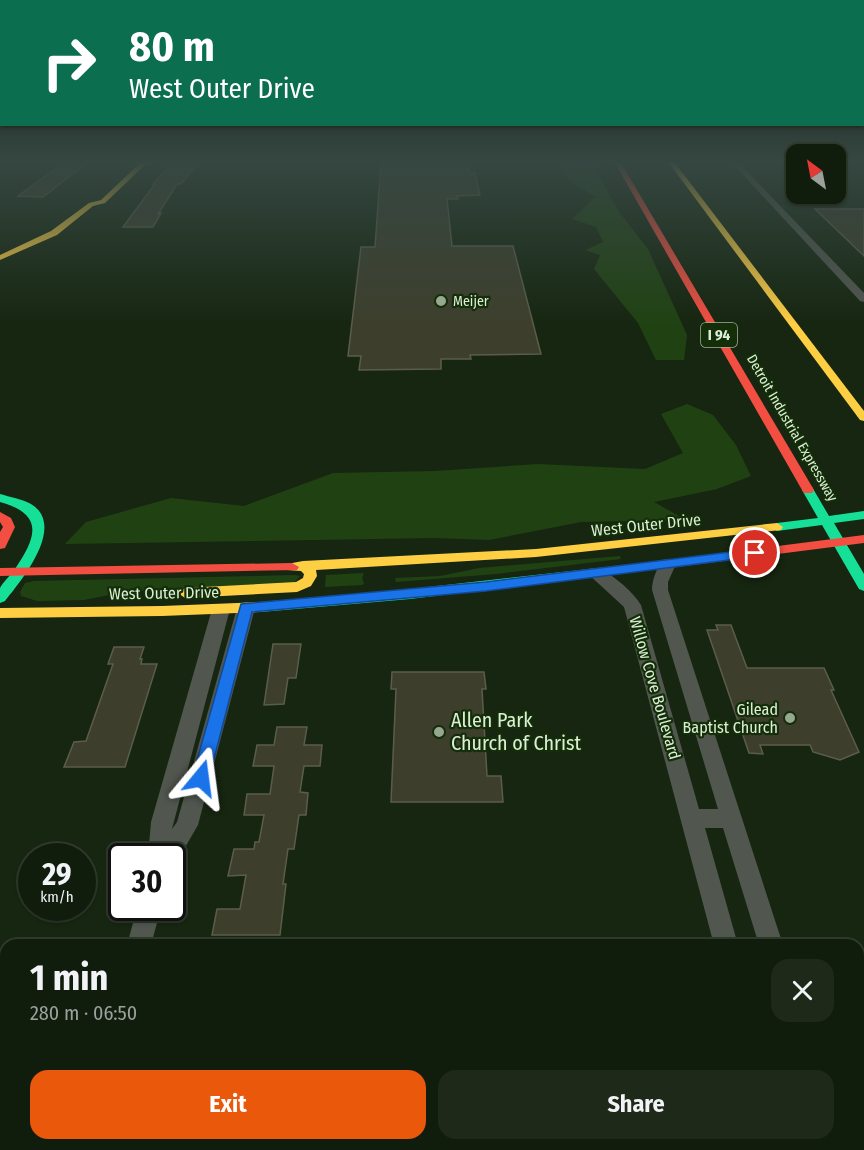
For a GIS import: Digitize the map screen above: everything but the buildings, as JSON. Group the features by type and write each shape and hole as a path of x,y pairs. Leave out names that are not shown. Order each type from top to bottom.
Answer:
{"main road":[{"path":"0,258 54,232 75,217"},
{"name":"Detroit Industrial Expressway","path":"649,217 864,586"},
{"path":"712,217 864,418"},
{"path":"0,498 26,506 33,511 40,526 40,535 21,572 0,598"},
{"name":"West Outer Drive","path":"0,572 150,572 488,556 613,546 864,514"},
{"path":"0,516 7,521 9,527 0,545"},
{"name":"West Outer Drive","path":"0,613 246,608 388,596 486,587 864,539"},
{"path":"388,596 378,585 384,578 454,570 488,556"},
{"path":"170,594 297,587 311,578 311,573 303,565"},
{"path":"89,611 128,597"}],"street":[{"path":"786,217 864,299"},
{"name":"Willow Cove Boulevard","path":"668,564 660,582 660,590 769,939"},
{"name":"Willow Cove Boulevard","path":"595,573 623,594 632,605 724,939"},
{"path":"176,843 187,825 246,608"},
{"path":"160,843 162,822 221,609"},
{"path":"692,819 731,818"},
{"path":"141,939 145,921"}],"green space":[{"path":"574,217 623,217 648,249 687,335 684,360 656,360 638,323 594,269 600,255 585,250 603,242 596,227 572,219"},
{"path":"687,404 713,415 736,445 751,476 717,489 654,502 686,520 581,522 489,540 434,538 65,544 86,522 171,498 244,506 333,473 435,471 538,464 645,469 683,453 661,414"},
{"path":"620,556 621,559 496,574 396,582 395,578 440,576 479,568"},
{"path":"364,573 362,578 364,584 362,585 325,587 326,575"},
{"path":"300,576 294,583 124,592 84,600 37,601 21,596 20,592 25,583 34,581"}],"traffic: fast":[{"path":"808,490 864,586"},
{"path":"0,498 30,509 37,518 39,529 23,568 0,598"},
{"path":"777,527 864,515"},
{"path":"261,607 410,594 661,565"}],"traffic: slow":[{"path":"0,258 54,233 75,217"},
{"path":"712,217 864,418"},
{"path":"292,567 536,553 777,527"},
{"path":"185,593 297,587 307,583 310,579 311,573 303,565"},
{"path":"0,613 261,607"}],"traffic: jam":[{"path":"649,217 808,490"},
{"path":"0,516 7,521 9,527 0,545"},
{"path":"661,565 864,539"},
{"path":"0,572 292,567"}],"place":[{"name":"Meijer","path":"441,301"},
{"name":"Gilead Baptist Church","path":"790,718"},
{"name":"Allen Park Church of Christ","path":"439,732"}],"route":[{"path":"201,778 246,608 486,587 755,553"}]}
